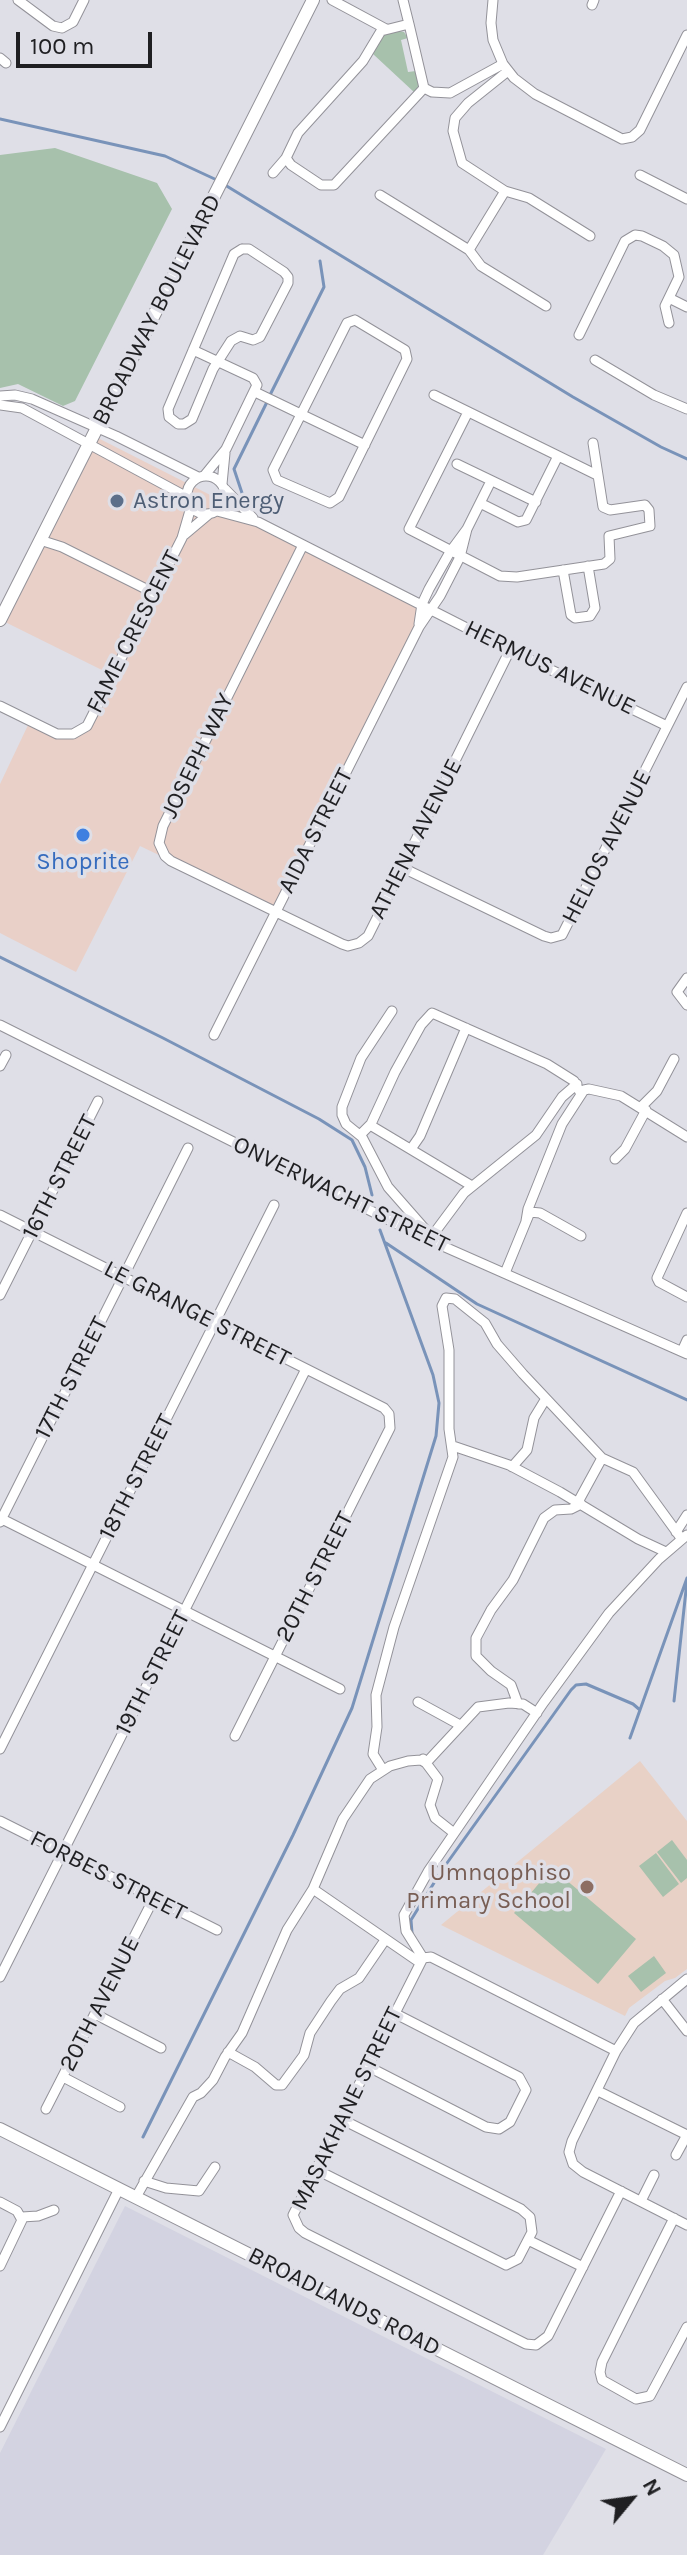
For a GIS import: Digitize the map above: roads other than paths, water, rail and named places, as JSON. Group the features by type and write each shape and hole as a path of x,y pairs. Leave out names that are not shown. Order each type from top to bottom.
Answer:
{"main road":[{"name":"BROADWAY BOULEVARD","path":"0,620 313,0"},
{"name":"BROADLANDS ROAD","path":"0,2129 687,2475"}],"street":[{"path":"18,0 53,26 62,28 73,22 84,0"},
{"path":"332,0 386,29"},
{"path":"403,0 424,88"},
{"path":"493,0 491,31 506,68 535,94 625,140 635,135 687,35"},
{"path":"273,173 286,158 298,133 361,65 378,35 386,29 409,24"},
{"path":"675,58 687,64"},
{"path":"424,88 432,92 450,93 506,68"},
{"path":"506,68 455,118 453,127 462,163 505,191 529,198 590,236"},
{"path":"286,158 291,165 321,185 334,185 424,88"},
{"path":"640,175 687,199"},
{"path":"469,250 505,191"},
{"path":"380,195 469,250 481,266 546,306"},
{"path":"579,335 625,241 632,236 642,236 669,249 674,255 679,277 665,306 669,323"},
{"path":"249,249 284,272 288,283 260,337 253,340 240,336 234,339 219,362 213,369 192,419 178,424 169,417 168,409 234,254 249,249"},
{"path":"669,298 687,307"},
{"path":"355,320 405,350 408,356 334,502 277,480 273,470 299,415 347,323 355,320"},
{"path":"193,350 253,378 263,396 365,445"},
{"path":"595,360 654,395 687,409"},
{"path":"434,395 597,475"},
{"path":"0,396 32,399 201,476 213,477 235,503 258,522"},
{"path":"258,522 199,513 191,507 187,497 189,485 226,449 263,396"},
{"path":"0,405 22,408 187,497"},
{"path":"468,412 409,529 506,577 608,561 609,536 646,529 651,523 645,505 605,509 602,505 593,443"},
{"path":"213,513 224,504 226,449"},
{"path":"480,503 521,522 528,518 558,456"},
{"path":"457,464 536,502"},
{"path":"427,607 491,481"},
{"name":"FAME CRESCENT","path":"0,706 57,734 69,735 82,731 182,538 191,507"},
{"name":"FAME CRESCENT","path":"182,538 213,513"},
{"name":"HERMUS AVENUE","path":"258,522 667,726"},
{"path":"40,540 62,547 154,593"},
{"name":"JOSEPH WAY","path":"276,912 171,861 160,849 159,836 303,545"},
{"path":"563,570 571,615 577,618 590,616 595,608 588,566"},
{"name":"AIDA STREET","path":"214,1035 427,607"},
{"name":"ATHENA AVENUE","path":"276,912 342,944 353,945 368,936 510,650"},
{"name":"HELIOS AVENUE","path":"403,868 544,936 562,935 687,687"},
{"path":"687,978 677,992 687,1005"},
{"path":"392,1011 361,1058 342,1107 342,1115 346,1124 360,1135 388,1187 430,1238 472,1186 536,1135 562,1097 579,1089 619,1094 687,1137"},
{"path":"360,1135 370,1125 395,1072 425,1018 432,1013 547,1064 579,1089"},
{"name":"ONVERWACHT STREET","path":"0,1025 430,1238 684,1352"},
{"path":"411,1149 420,1136 466,1028"},
{"path":"0,1066 6,1055"},
{"path":"615,1159 625,1149 643,1109 657,1091 674,1059"},
{"path":"526,1221 562,1124 579,1089"},
{"name":"16TH STREET","path":"0,1295 98,1101"},
{"path":"370,1125 472,1186"},
{"name":"17TH STREET","path":"1,1520 188,1148"},
{"name":"18TH STREET","path":"0,1749 274,1205"},
{"path":"505,1273 530,1212 535,1210 581,1236"},
{"path":"687,1213 657,1278 687,1297"},
{"name":"LE GRANGE STREET","path":"0,1215 384,1408 390,1417"},
{"path":"383,1770 373,1754 377,1727 376,1695 394,1627 453,1457 449,1429 449,1350 442,1306 446,1298 455,1299 485,1323 497,1344 545,1400 602,1458 633,1472 681,1535"},
{"path":"684,1352 687,1340"},
{"name":"19TH STREET","path":"0,1977 306,1369"},
{"path":"512,1467 527,1450 534,1418 545,1400"},
{"name":"20TH STREET","path":"235,1736 390,1428 390,1417"},
{"path":"453,1446 512,1467 666,1552"},
{"path":"518,1704 511,1685 476,1656 476,1638 491,1610 513,1580 544,1518 553,1510 571,1509 579,1503 602,1458"},
{"path":"421,1960 406,1931 404,1915 429,1870 609,1613 681,1535 687,1515"},
{"path":"1,1520 340,1689"},
{"path":"418,1702 460,1725"},
{"path":"136,2197 193,2097 213,2080 242,2033 287,1930 313,1889 343,1819 370,1779 383,1770 408,1761 426,1763 478,1707 498,1703 518,1704 537,1713"},
{"path":"424,1761 438,1779 430,1805 435,1818 454,1833"},
{"name":"FORBES STREET","path":"0,1821 217,1930"},
{"path":"313,1889 385,1940 421,1960 431,1957 616,2051"},
{"name":"20TH AVENUE","path":"46,2109 154,1898"},
{"path":"228,2052 255,2067 278,2086 282,2085 304,2055 310,2033 331,2001 340,1989 359,1978 385,1940"},
{"name":"MASAKHANE STREET","path":"421,1960 293,2215 299,2228 526,2344 541,2343 548,2336 621,2191"},
{"path":"687,1979 637,2019 616,2051 572,2141 570,2158 576,2168 687,2225"},
{"path":"662,1999 687,2031"},
{"path":"367,2066 486,2127 499,2129 510,2122 526,2090 519,2077 394,2013"},
{"path":"95,2014 161,2048"},
{"path":"63,2077 120,2107"},
{"path":"598,2091 687,2135 676,2155"},
{"path":"315,2169 506,2265 518,2259 528,2240 533,2224 521,2209 341,2119"},
{"path":"144,2181 166,2188 199,2191 215,2167"},
{"path":"641,2201 654,2175"},
{"path":"0,2427 119,2189"},
{"path":"0,2202 22,2217 22,2223 0,2266"},
{"path":"22,2217 38,2216 54,2210"},
{"path":"674,2218 602,2362 602,2380 636,2399 650,2396 687,2327"},
{"path":"528,2240 583,2267"}],"waterway":[{"path":"0,119 165,156 219,181"},
{"path":"225,185 573,397 687,459"},
{"path":"270,395 324,287 320,261"},
{"path":"250,509 234,469 267,402"},
{"path":"0,957 319,1119 352,1140 365,1167 372,1195"},
{"path":"143,2137 293,1835 352,1708 436,1436 439,1403 433,1375 380,1230"},
{"path":"386,1243 477,1304 687,1400"},
{"path":"630,1738 687,1578"},
{"path":"674,1701 687,1581"},
{"path":"412,1933 411,1920 442,1870 576,1685 586,1684 640,1710"}],"place":[{"name":"Astron Energy","path":"117,501"},
{"name":"Shoprite","path":"83,835"},
{"name":"Umnqophiso Primary School","path":"587,1887"}]}
